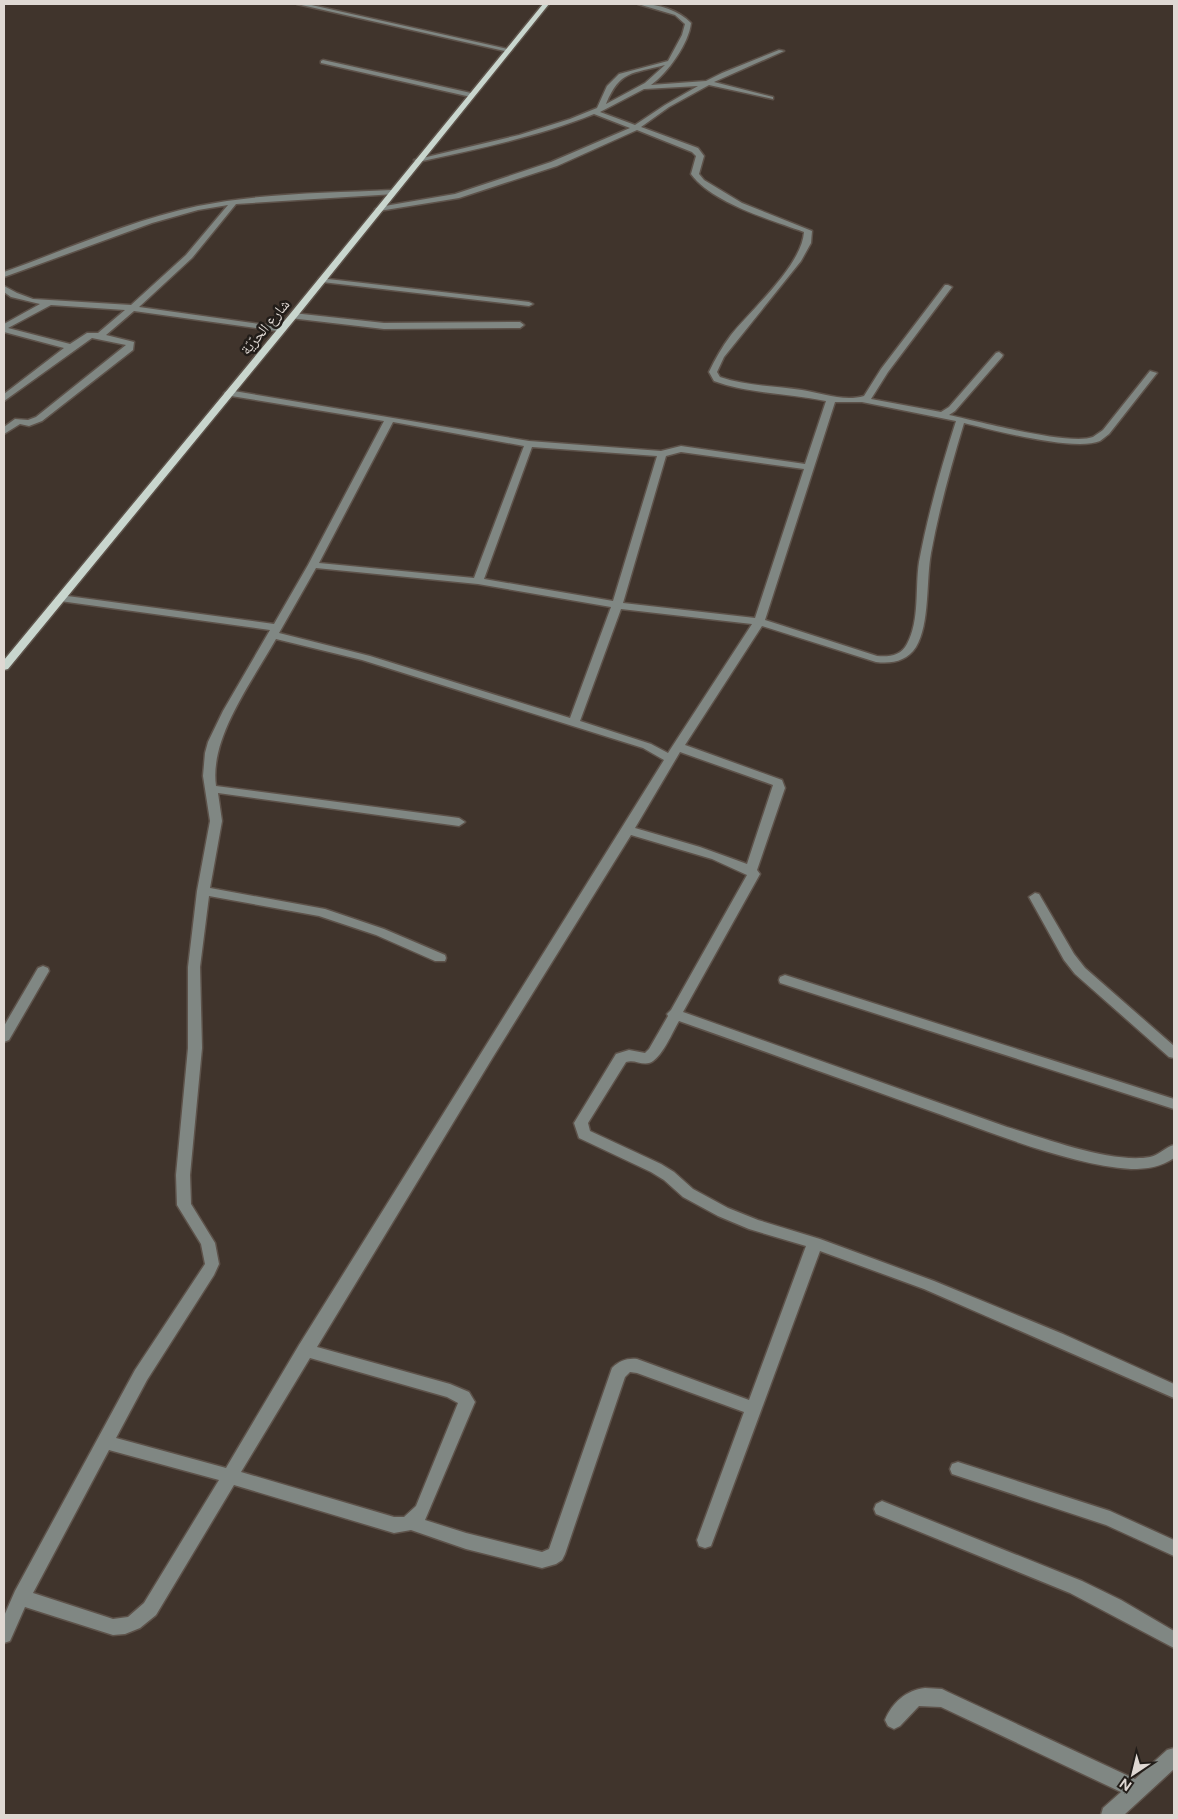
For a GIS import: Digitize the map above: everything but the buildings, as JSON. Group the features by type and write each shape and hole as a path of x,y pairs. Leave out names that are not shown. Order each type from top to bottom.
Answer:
{"main road":[{"name":"شارع الحرّيّة","path":"4,666 228,393 294,316 392,192 546,4"}],"street":[{"path":"300,4 509,50"},
{"path":"418,160 516,138 597,111 644,87 664,72 688,30 688,23 677,14 641,4"},
{"path":"379,209 442,199 482,189 554,164 634,128 667,106 734,69 781,51"},
{"path":"322,62 471,95"},
{"path":"597,111 614,80 621,75 670,62"},
{"path":"644,87 708,83 771,98"},
{"path":"597,111 634,128 695,150 700,158 695,174 701,182 739,205 761,215 804,229 810,234 797,262 730,340 714,366 714,376 721,382 804,393 831,399 864,400 1065,440 1095,439 1106,432 1153,373"},
{"path":"4,275 166,216 200,208 234,202 392,192"},
{"path":"100,336 192,254 214,230 234,202"},
{"path":"322,280 529,304"},
{"path":"864,400 948,287"},
{"path":"4,288 24,300 132,308 281,330"},
{"path":"4,328 50,302"},
{"path":"294,316 384,326 520,325"},
{"path":"4,328 71,347"},
{"path":"4,398 71,347 90,335 126,342 131,346 39,419 29,423 4,417"},
{"path":"939,415 952,409 999,355"},
{"path":"228,393 390,419 528,444 662,454 681,449 809,467"},
{"path":"21,1597 113,1627 128,1627 140,1620 150,1609 305,1350 510,1017 629,830 670,759 759,622 831,399"},
{"path":"4,1635 21,1597 141,1375 212,1264 208,1243 187,1210 183,1192 195,1048 194,967 203,891 216,821 209,765 214,742 229,711 314,565 390,419"},
{"path":"314,565 478,581 617,604 759,622 876,659 896,659 905,654 912,646 918,633 922,573 932,522 962,420"},
{"path":"4,432 18,421"},
{"path":"478,581 528,444"},
{"path":"574,723 617,604 662,454"},
{"path":"60,598 223,619 276,632 375,660 648,746 670,759"},
{"path":"678,747 778,783 779,788 751,869"},
{"path":"211,789 459,822"},
{"path":"629,830 751,869 754,874 650,1058 643,1059 629,1055 622,1058 581,1123 584,1134 656,1168 669,1176 688,1193 723,1212 754,1225 815,1243 929,1285 1174,1390"},
{"path":"203,891 321,912 380,932 440,958"},
{"path":"1034,897 1069,957 1080,971 1174,1053"},
{"path":"4,1038 43,971"},
{"path":"785,980 1174,1104"},
{"path":"674,1014 1003,1131 1045,1143 1120,1162 1146,1163 1159,1160 1174,1150"},
{"path":"705,1540 815,1243"},
{"path":"105,1442 230,1476 394,1525 412,1523 422,1511 467,1402 463,1397 450,1391 305,1350"},
{"path":"412,1523 466,1541 542,1560 556,1554 618,1373 624,1366 630,1364 638,1366 753,1408"},
{"path":"958,1468 1110,1519 1174,1548"},
{"path":"882,1510 1076,1587 1115,1606 1174,1640"},
{"path":"894,1720 907,1702 917,1696 942,1698 1137,1790"},
{"path":"1110,1815 1174,1757"}]}
